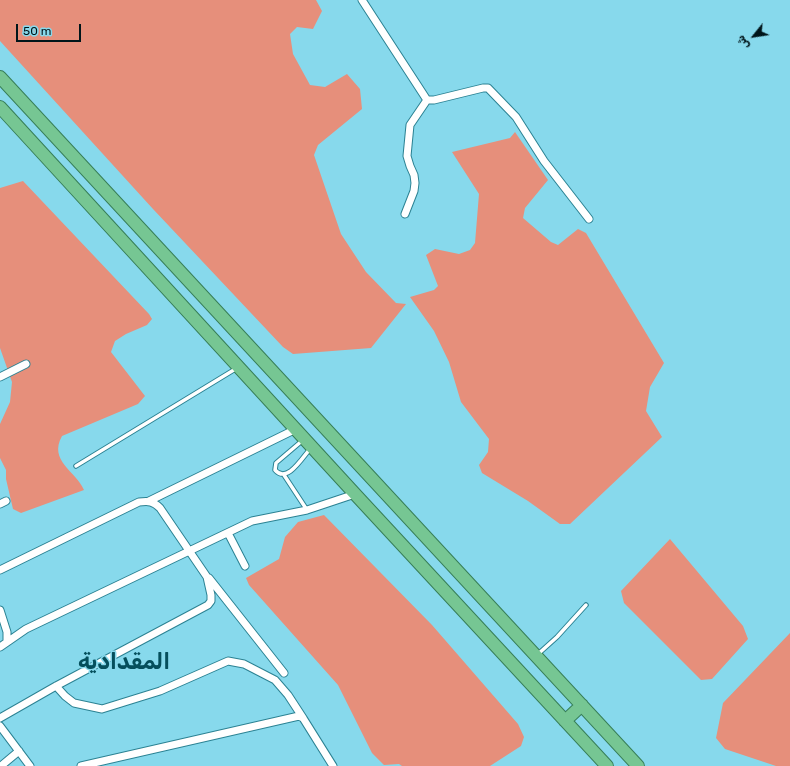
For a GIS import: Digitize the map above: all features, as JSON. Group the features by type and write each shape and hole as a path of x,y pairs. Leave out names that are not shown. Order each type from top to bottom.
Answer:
{"highway":[{"path":"0,77 638,766"},
{"path":"11,118 26,104"},
{"path":"0,107 607,766"},
{"path":"565,720 582,705"}],"street":[{"path":"362,0 427,100"},
{"path":"427,100 434,100 488,88 516,117 544,161 589,220"},
{"path":"405,214 414,191 414,175 407,156 410,125 427,100"},
{"path":"0,377 26,364"},
{"path":"0,570 139,502 149,501 296,429"},
{"path":"0,647 26,629 252,521 307,510 355,494"},
{"path":"149,501 154,502 160,508 207,577 284,673"},
{"path":"228,533 245,566"},
{"path":"0,718 56,686 208,605 211,601 211,595 207,577"},
{"path":"0,610 7,632 7,642"},
{"path":"56,686 74,703 102,709 160,691 228,661 244,664 275,680 288,695 333,766"},
{"path":"81,766 290,717 299,716 303,718"},
{"path":"0,726 30,766"},
{"path":"1,766 19,751"}],"lane":[{"path":"76,466 240,367"},
{"path":"284,475 290,472 308,443"},
{"path":"307,510 284,475 279,474 275,470 276,463 308,443"},
{"path":"536,655 557,637 586,605"}],"shaded area":[{"path":"0,0 316,0 322,11 313,29 297,27 290,34 293,54 310,85 325,87 347,74 360,89 362,109 318,145 314,155 341,234 366,272 396,303 406,304 371,348 293,354 283,347 153,209 0,41"},
{"path":"515,132 548,180 525,208 523,218 551,242 558,245 578,229 586,233 664,363 650,387 646,411 662,437 570,524 560,524 528,501 482,473 479,465 488,452 489,439 461,402 449,362 434,331 410,297 434,290 438,286 426,255 435,249 459,254 470,250 475,243 479,194 452,152 510,138"},
{"path":"23,181 149,314 152,319 147,325 126,334 115,341 111,352 145,396 138,404 62,436 58,452 65,465 84,490 21,513 13,509 6,479 6,470 0,458 0,424 10,402 12,382 0,348 0,188"},
{"path":"324,515 432,625 518,724 524,737 521,746 490,766 384,765 372,753 338,685 249,585 246,578 279,559 285,537 298,522"},
{"path":"670,539 743,626 748,639 712,679 701,680 624,603 621,591"},
{"path":"790,633 790,766 776,766 725,749 716,738 723,703"}],"district":[{"name":"المقدادیة","path":"124,663"}]}
